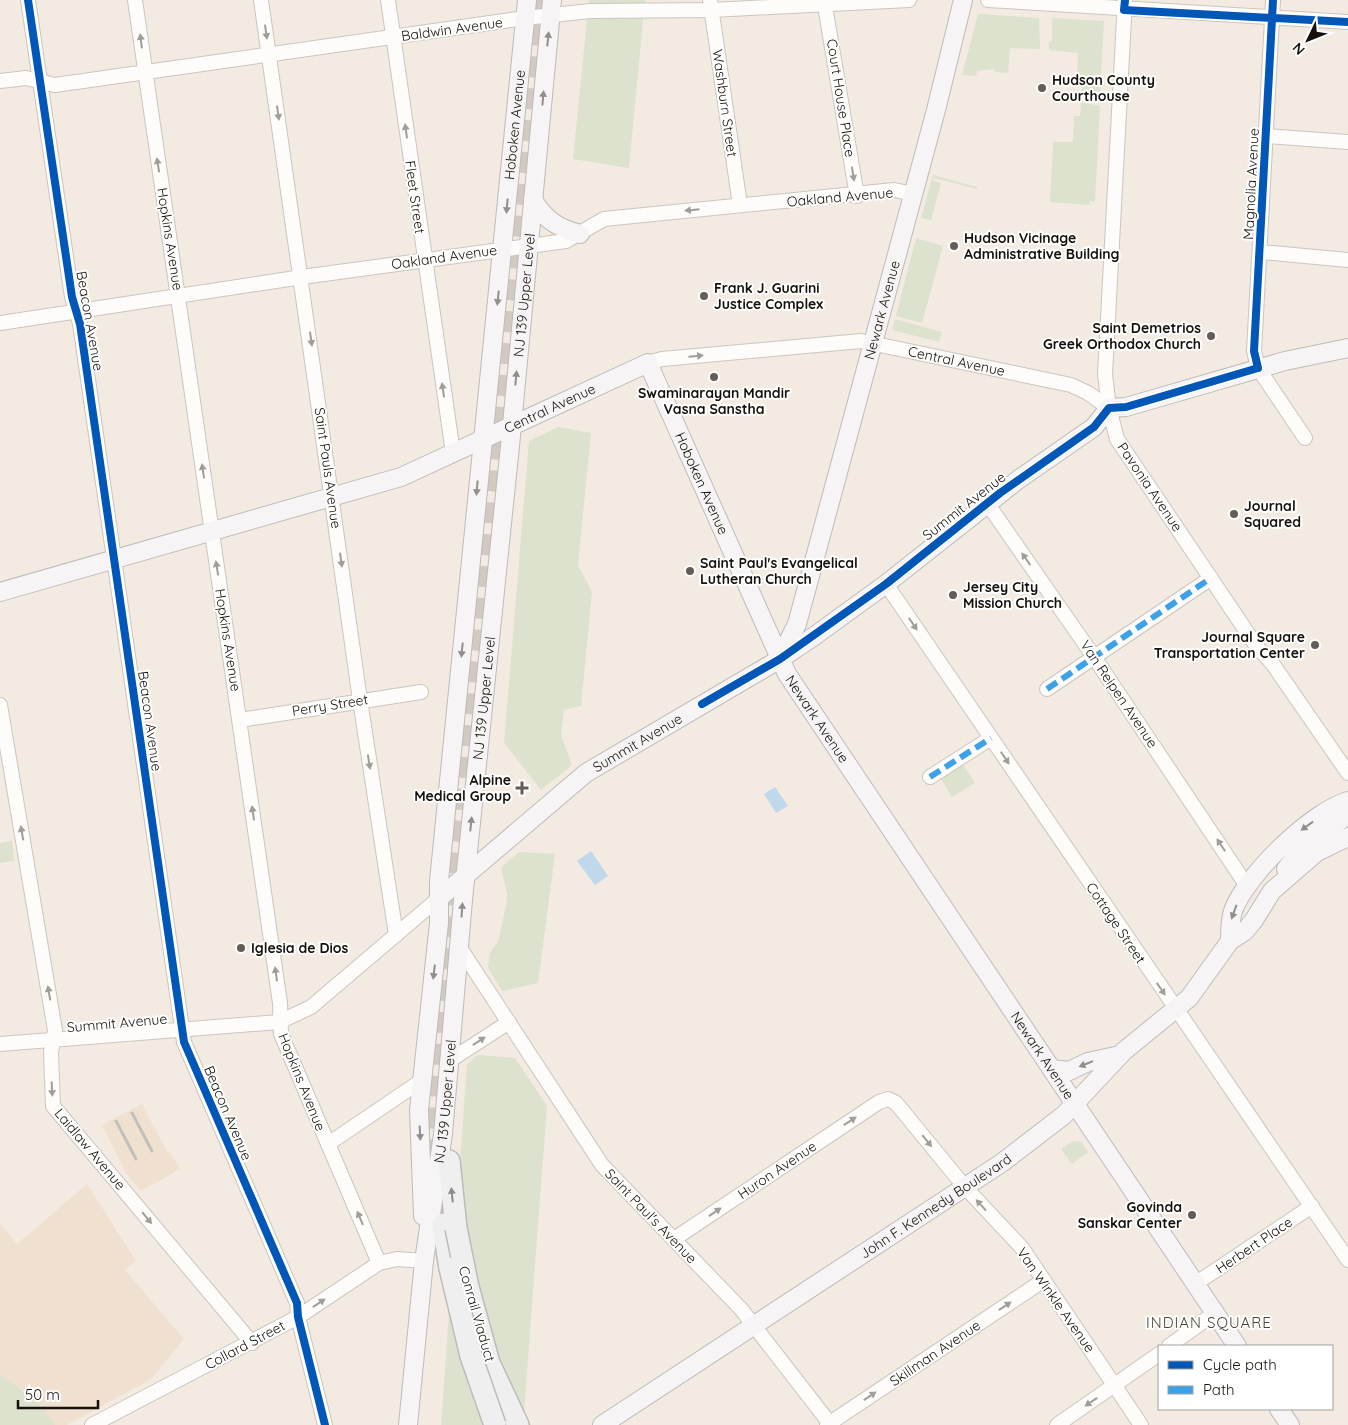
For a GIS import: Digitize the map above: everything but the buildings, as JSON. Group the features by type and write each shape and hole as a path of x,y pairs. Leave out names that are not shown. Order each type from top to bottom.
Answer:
{"highway":[{"path":"449,1161 450,1226"},
{"name":"Conrail Viaduct","path":"450,1226 450,1268 471,1356 507,1418"},
{"name":"Conrail Viaduct","path":"450,1226 468,1287 467,1302 483,1358 507,1418"}],"main road":[{"name":"Hoboken Avenue","path":"503,249 527,0"},
{"name":"Newark Avenue","path":"963,0 914,194 797,624 780,659 792,681 1236,1345"},
{"name":"Hoboken Avenue","path":"540,134 551,7"},
{"name":"NJ 139 Upper Level","path":"408,1425 424,1262 439,1169 540,134"},
{"path":"533,200 548,220 563,229 580,234"},
{"name":"NJ 139 Upper Level","path":"424,1262 419,1110 421,1081 439,923 438,899 482,439 503,249"},
{"path":"1109,408 1126,407 1258,368 1322,352 1348,348"},
{"name":"Hoboken Avenue","path":"648,363 780,659"},
{"name":"Central Avenue","path":"0,592 401,477 648,363"},
{"name":"Summit Avenue","path":"438,899 586,773 780,659 886,584 987,503 1094,427 1109,408"},
{"name":"John F. Kennedy Boulevard","path":"1230,941 1234,910 1247,886 1268,860 1286,842 1319,817 1348,801"},
{"path":"1272,891 1298,852 1313,839 1348,815"},
{"name":"John F. Kennedy Boulevard","path":"602,1425 1020,1149 1074,1104 1120,1055 1197,990 1230,941 1245,931 1272,891 1309,858 1348,837"},
{"path":"1052,1069 1069,1071 1088,1062 1120,1055"},
{"path":"1280,1410 1290,1425"}],"street":[{"name":"Beacon Avenue","path":"28,0 72,297 76,310 114,558 184,1042 297,1303 298,1317 325,1425"},
{"name":"Hopkins Avenue","path":"135,0 280,1003 279,1022 284,1043 379,1263"},
{"name":"Saint Pauls Avenue","path":"261,0 302,277 360,700 396,935"},
{"name":"Fleet Street","path":"388,0 453,453"},
{"name":"Baldwin Avenue","path":"0,81 26,78 55,85 145,74 525,18 551,7 590,11 643,10 711,5 909,0"},
{"path":"988,0 1124,5 1272,18 1348,22"},
{"name":"Magnolia Avenue","path":"1273,0 1261,252 1254,351 1258,368 1305,438"},
{"name":"Court House Place","path":"825,2 857,196"},
{"name":"Washburn Street","path":"711,5 740,205"},
{"name":"Pavonia Avenue","path":"1124,5 1105,374 1109,408 1117,439 1256,647 1272,663 1348,773"},
{"path":"1266,136 1348,142"},
{"name":"Oakland Avenue","path":"0,323 302,277 566,241 604,219 740,205 857,196 894,190 914,194"},
{"path":"1261,252 1348,260"},
{"name":"Central Avenue","path":"648,363 662,359 851,342 874,343 1071,385 1088,393 1109,408"},
{"name":"Van Reipen Avenue","path":"987,503 1094,657 1247,886"},
{"path":"1047,689 1211,578"},
{"name":"Cottage Street","path":"886,584 1165,995 1176,1008 1348,1260"},
{"name":"Perry Street","path":"240,720 421,692"},
{"name":"Laidlaw Avenue","path":"0,705 56,1030 51,1052 53,1106 252,1343"},
{"path":"930,778 991,738"},
{"name":"Summit Avenue","path":"0,1044 279,1022 311,1007 438,899"},
{"name":"Saint Paul's Avenue","path":"460,948 599,1160 754,1325 829,1424"},
{"path":"449,1061 509,1022"},
{"path":"328,1144 421,1081"},
{"name":"Van Winkle Avenue","path":"879,1102 888,1099 896,1103 964,1186 1022,1248 1142,1425"},
{"name":"Huron Avenue","path":"674,1239 879,1102"},
{"name":"Herbert Place","path":"1195,1284 1312,1206"},
{"name":"Collard Street","path":"92,1425 252,1343 298,1317 379,1263 397,1259 424,1262"},
{"name":"Skillman Avenue","path":"829,1424 1044,1280"},
{"path":"1170,1345 1214,1313"},
{"path":"1057,1425 1158,1355"}],"shaded area":[{"path":"142,1104 167,1152 169,1151 180,1169 141,1191 126,1173 102,1125"},
{"path":"87,1184 136,1261 125,1270 184,1339 151,1379 67,1425 0,1425 0,1223 17,1244"}],"green space":[{"path":"589,0 645,0 629,168 573,159"},
{"path":"978,14 1039,18 1040,49 1010,48 1008,73 996,72 993,69 977,71 976,76 962,75"},
{"path":"1052,18 1104,21 1100,92 1094,95 1082,94 1082,79 1077,79 1078,53 1049,50 1049,41 1052,41"},
{"path":"1081,102 1100,106 1095,202 1090,201 1089,205 1050,202 1053,142 1073,142 1074,116 1080,116"},
{"path":"933,175 977,187 977,189 934,178 933,181 941,183 931,220 921,218"},
{"path":"916,238 943,246 922,323 896,316"},
{"path":"895,319 942,332 939,342 892,330"},
{"path":"558,427 591,433 578,565 592,592 581,706 564,710 561,735 572,765 541,790 504,743 529,441"},
{"path":"961,761 975,783 952,797 939,776"},
{"path":"12,841 14,861 0,863 0,843"},
{"path":"519,852 555,854 538,983 502,991 488,968 490,952 498,942 506,906 507,893 501,867"},
{"path":"478,1055 515,1058 547,1106 524,1412 531,1425 441,1425 467,1064"},
{"path":"1073,1141 1081,1142 1088,1152 1072,1164 1061,1149"},
{"path":"0,1374 39,1404 55,1425 0,1425"}],"water":[{"path":"775,787 788,806 776,813 764,794"},
{"path":"591,851 608,876 595,885 577,861"}],"tunnel":[{"path":"443,1224 434,1155 434,1091 541,0"}],"railway":[{"path":"132,1113 152,1151"},
{"path":"116,1121 136,1159"}],"marked path":[{"path":"1047,689 1211,578"},
{"path":"930,777 991,738"}],"cycle path":[{"path":"28,0 72,297 80,324 184,1042 297,1303 298,1317 325,1425"},
{"path":"1125,0 1124,10 1348,22"},
{"path":"702,704 780,659 886,584 1000,493 1094,427 1109,408 1126,407 1258,368 1254,351 1273,0"}],"place":[{"name":"Hudson County Courthouse","path":"1042,88"},
{"name":"Hudson Vicinage Administrative Building","path":"954,246"},
{"name":"Frank J. Guarini Justice Complex","path":"704,296"},
{"name":"Saint Demetrios Greek Orthodox Church","path":"1211,336"},
{"name":"Swaminarayan Mandir Vasna Sanstha","path":"714,377"},
{"name":"Journal Squared","path":"1234,514"},
{"name":"Saint Paul's Evangelical Lutheran Church","path":"690,571"},
{"name":"Jersey City Mission Church","path":"953,595"},
{"name":"Journal Square Transportation Center","path":"1315,645"},
{"name":"Alpine Medical Group","path":"522,788"},
{"name":"Iglesia de Dios","path":"241,948"},
{"name":"Govinda Sanskar Center","path":"1192,1215"}],"district":[{"name":"INDIAN SQUARE","path":"1209,1323"}]}
